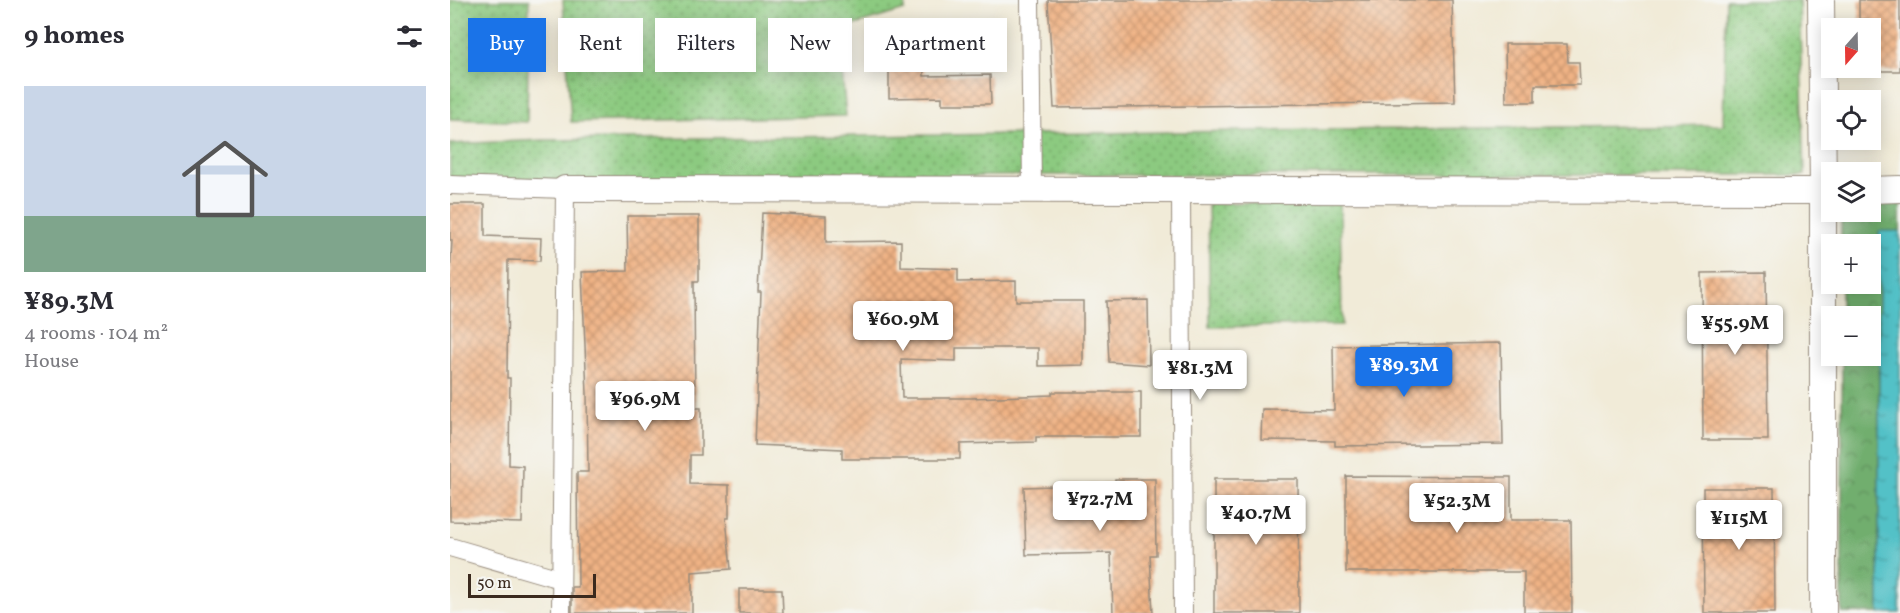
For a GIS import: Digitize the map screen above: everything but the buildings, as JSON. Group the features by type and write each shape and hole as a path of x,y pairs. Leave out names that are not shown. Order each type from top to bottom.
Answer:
{"street":[{"path":"1030,0 1032,190"},
{"path":"1821,0 1826,162"},
{"path":"450,185 565,189 1821,191"},
{"path":"561,613 565,189"},
{"path":"1881,190 1900,189"},
{"path":"1181,190 1183,613"},
{"path":"1823,613 1827,222"},
{"path":"450,547 560,579"}],"green space":[{"path":"450,0 529,0 529,18 468,18 468,72 528,72 527,122 450,119"},
{"path":"563,0 906,0 905,10 878,18 864,18 864,22 852,26 852,18 768,18 768,72 842,72 846,116 571,122 568,72 643,72 643,18 564,18"},
{"path":"1726,0 1799,0 1805,175 1038,175 523,187 450,181 450,144 545,140 1723,125"},
{"path":"1340,202 1342,325 1210,327 1208,203"},
{"path":"1881,203 1900,203 1900,231 1879,232 1879,234 1841,234 1841,222 1881,222"},
{"path":"1841,294 1879,294 1879,306 1841,306"},
{"path":"1842,366 1879,366 1879,613 1842,613"}],"water":[{"path":"1879,231 1900,231 1900,613 1879,613 1881,234"}]}
